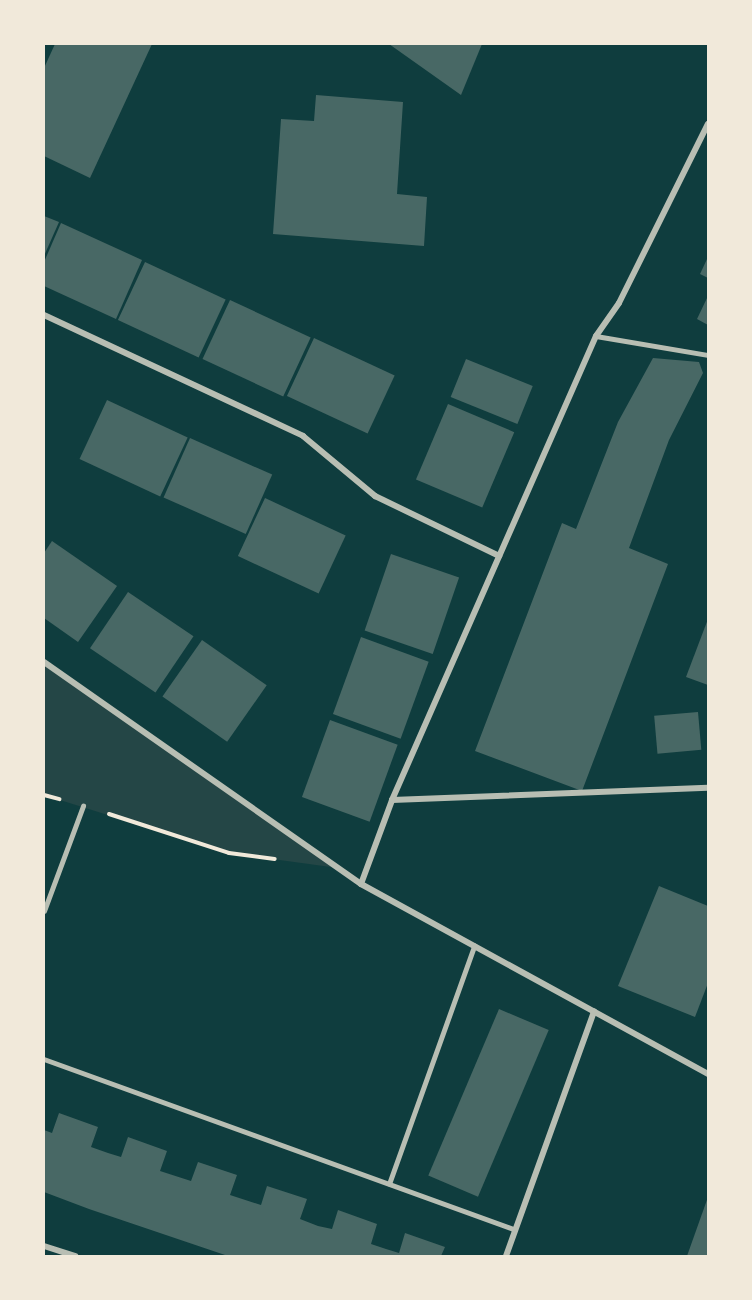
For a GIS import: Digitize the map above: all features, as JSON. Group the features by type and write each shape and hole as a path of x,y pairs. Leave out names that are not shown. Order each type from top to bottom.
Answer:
{"street":[{"path":"361,884 392,800 596,336 619,303 708,124"},
{"path":"44,315 303,436 375,496 500,556"},
{"path":"44,662 361,884 708,1074"},
{"path":"392,800 708,788"},
{"path":"506,1257 514,1229 594,1011"},
{"path":"44,1246 75,1257"}],"lane":[{"path":"596,336 708,355"},
{"path":"44,911 83,806"},
{"path":"389,1184 474,946"},
{"path":"44,1059 514,1229"}],"path":[{"path":"44,795 230,853 284,861"}],"shaded area":[{"path":"44,662 338,868 229,853 44,795"}],"building":[{"path":"55,44 152,44 90,178 44,156 44,68"},
{"path":"389,44 482,44 461,95"},
{"path":"316,95 403,102 397,194 427,197 424,246 273,234 281,119 314,121"},
{"path":"44,216 59,222 44,256"},
{"path":"61,223 142,260 116,319 44,286 44,262"},
{"path":"708,257 708,278 700,274"},
{"path":"145,262 226,300 199,358 118,320"},
{"path":"708,296 708,325 697,319"},
{"path":"230,300 311,338 283,397 203,359"},
{"path":"314,338 395,376 368,434 287,396"},
{"path":"653,358 699,362 703,373 669,440 629,548 668,564 582,791 475,751 562,523 576,529 618,422"},
{"path":"466,359 533,386 517,424 451,397"},
{"path":"107,400 188,438 160,497 80,459"},
{"path":"448,404 514,432 482,508 416,479"},
{"path":"190,438 272,475 246,534 164,497"},
{"path":"265,498 346,536 319,594 238,556"},
{"path":"52,541 117,586 78,642 44,618 44,553"},
{"path":"391,554 459,577 433,654 365,631"},
{"path":"128,592 193,636 155,693 90,648"},
{"path":"708,619 708,685 686,677"},
{"path":"361,637 429,662 401,739 333,714"},
{"path":"202,640 267,685 227,742 162,697"},
{"path":"698,712 701,750 657,754 654,716"},
{"path":"330,720 398,745 370,822 302,797"},
{"path":"659,886 708,906 708,983 695,1017 618,986"},
{"path":"499,1009 549,1030 478,1197 428,1176"},
{"path":"59,1113 98,1127 91,1147 108,1153 121,1157 128,1137 167,1151 160,1171 191,1181 198,1162 237,1175 230,1195 261,1205 267,1186 307,1199 300,1219 318,1226 332,1229 338,1210 377,1224 371,1244 399,1253 405,1233 445,1247 441,1256 228,1256 89,1209 44,1192 44,1130 52,1133"},
{"path":"708,1197 708,1256 687,1256"}]}
